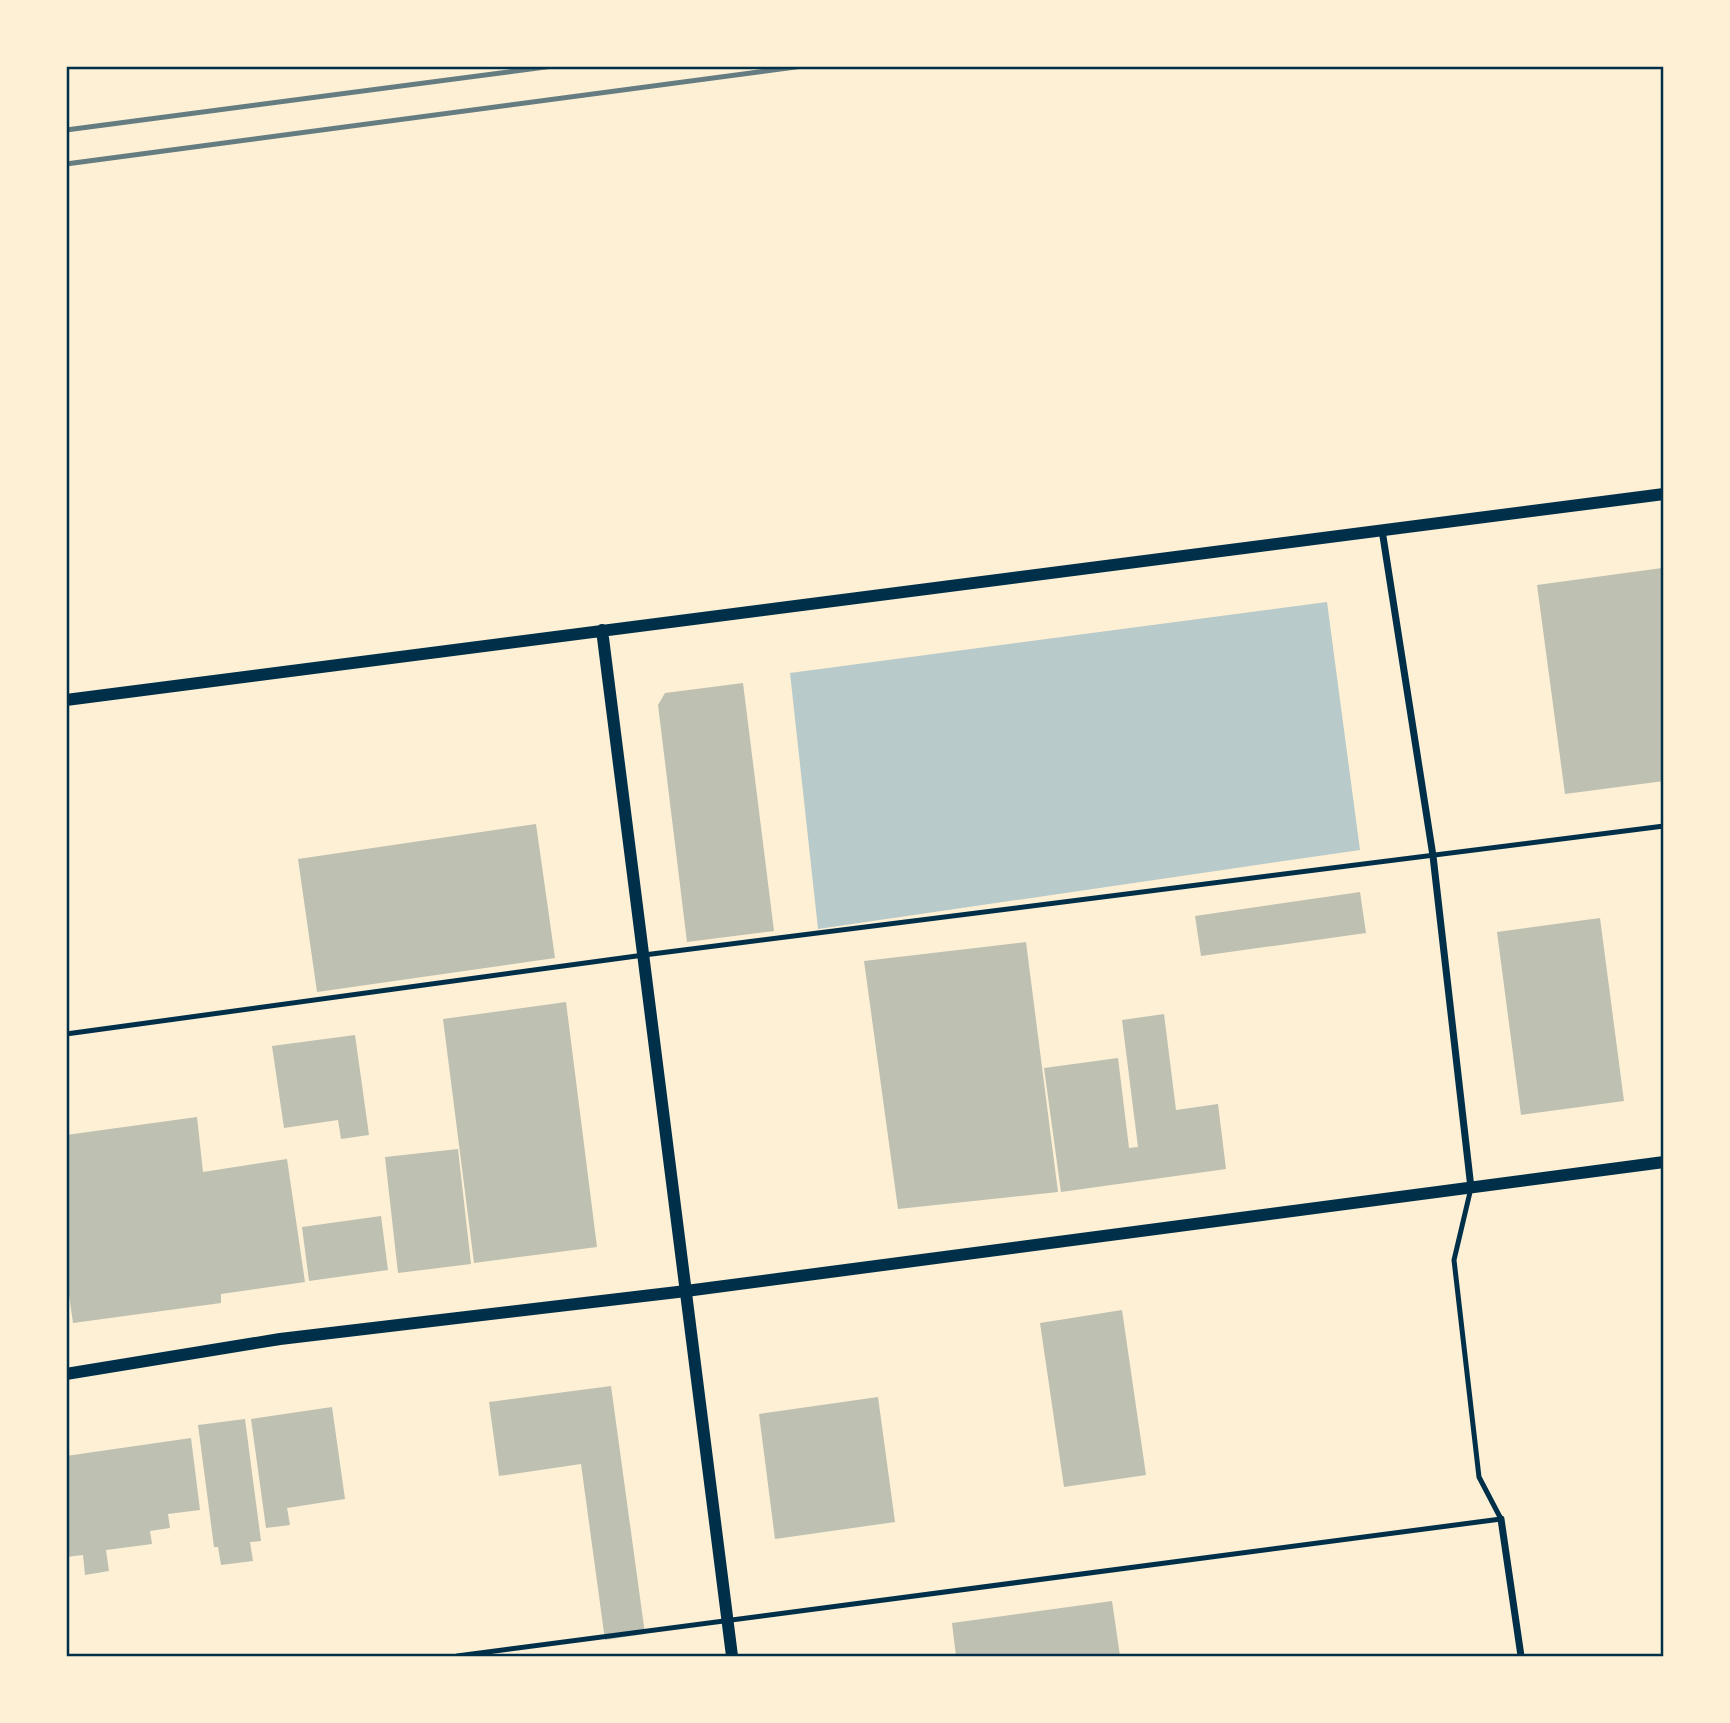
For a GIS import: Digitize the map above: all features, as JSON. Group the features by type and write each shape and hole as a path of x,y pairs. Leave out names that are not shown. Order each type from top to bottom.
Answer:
{"street":[{"path":"66,700 1664,494"},
{"path":"1382,529 1433,856 1471,1188"},
{"path":"602,630 733,1657"},
{"path":"66,1374 280,1339 686,1291 1664,1162"},
{"path":"1502,1519 1521,1657"}],"lane":[{"path":"66,1034 643,955 1664,826"},
{"path":"457,1657 1502,1519 1479,1477 1454,1260 1471,1188"}],"shaded area":[{"path":"1327,602 1360,850 818,929 790,673"}],"building":[{"path":"1662,568 1664,781 1565,794 1537,585"},
{"path":"743,683 774,931 687,942 658,705 665,693"},
{"path":"536,824 555,958 317,992 298,859"},
{"path":"1360,892 1366,933 1201,956 1195,916"},
{"path":"1600,918 1624,1101 1521,1115 1497,932"},
{"path":"1026,942 1058,1192 898,1209 864,961"},
{"path":"566,1002 597,1247 474,1263 443,1019"},
{"path":"1164,1014 1176,1110 1218,1104 1226,1169 1061,1192 1044,1068 1118,1058 1129,1148 1138,1147 1122,1020"},
{"path":"355,1035 369,1135 341,1139 338,1120 284,1128 272,1046"},
{"path":"197,1117 203,1172 287,1159 305,1282 221,1294 221,1303 73,1323 66,1274 66,1135"},
{"path":"458,1149 471,1264 398,1273 385,1157"},
{"path":"381,1216 388,1270 309,1281 302,1227"},
{"path":"1122,1310 1146,1475 1064,1487 1040,1323"},
{"path":"611,1386 645,1634 605,1640 581,1464 499,1476 489,1402"},
{"path":"878,1397 895,1522 775,1539 759,1414"},
{"path":"332,1407 345,1499 287,1508 290,1525 266,1528 251,1419"},
{"path":"245,1419 261,1541 250,1542 253,1561 221,1565 218,1547 214,1547 198,1425"},
{"path":"191,1438 200,1510 168,1514 170,1528 150,1531 152,1544 106,1550 109,1571 85,1575 83,1555 66,1557 66,1456"},
{"path":"1112,1601 1120,1656 956,1656 952,1623"}],"railway":[{"path":"66,130 553,66"},
{"path":"66,164 803,66"}]}
